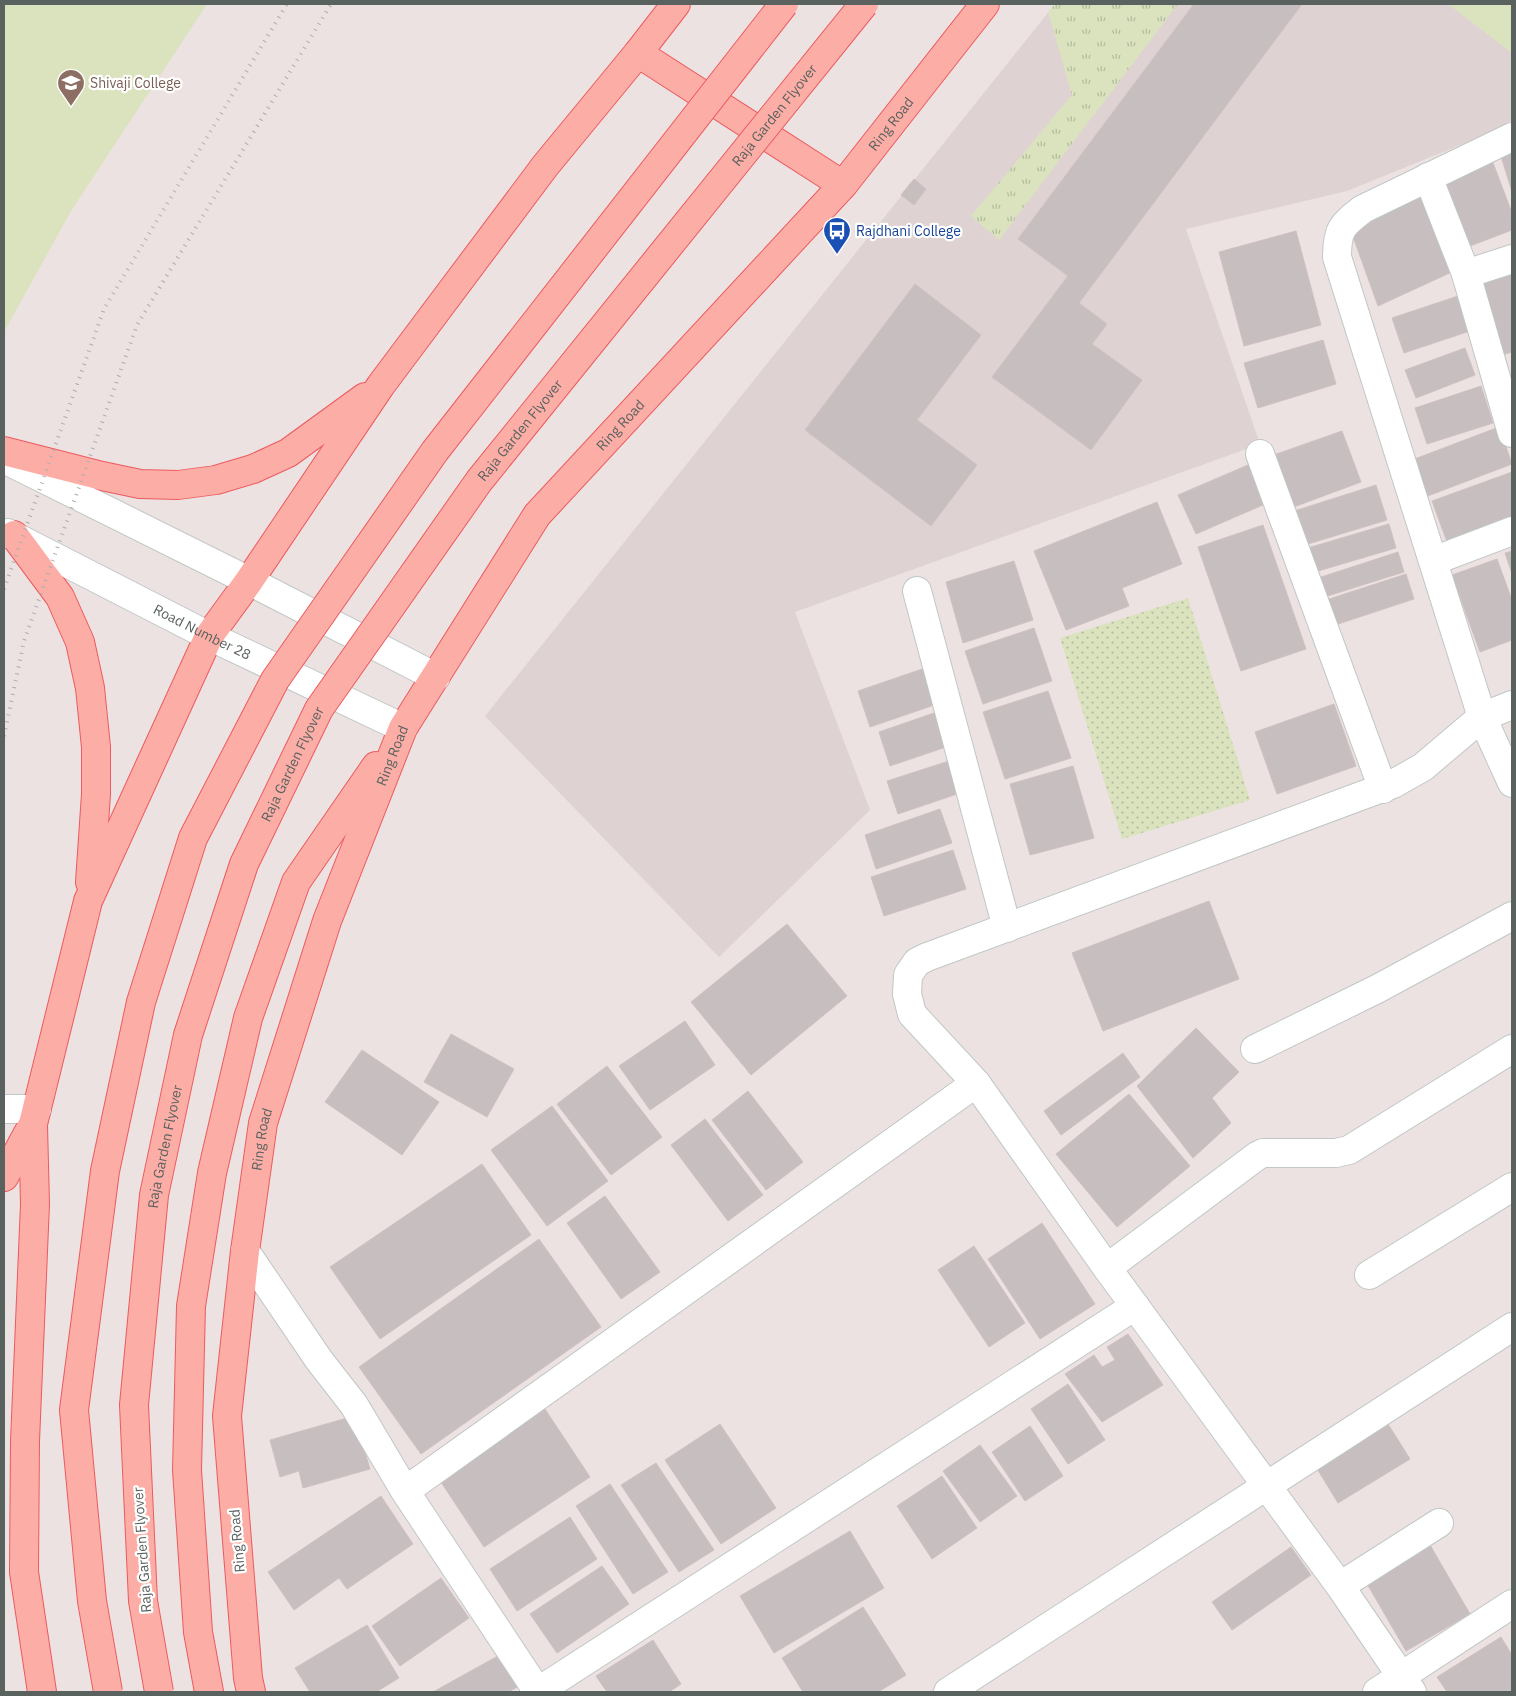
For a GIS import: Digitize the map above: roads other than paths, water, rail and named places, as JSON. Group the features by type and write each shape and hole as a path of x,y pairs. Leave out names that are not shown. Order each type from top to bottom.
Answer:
{"main road":[{"path":"88,901 209,636 249,581 381,385 545,166 638,54 676,4"},
{"path":"108,1692 92,1601 74,1410 105,1171 141,1002 194,838 275,680 435,451 784,4"},
{"name":"Raja Garden Flyover","path":"159,1692 143,1601 134,1405 154,1196 188,1035 244,864 319,709 479,480 864,4"},
{"name":"Ring Road","path":"251,1692 248,1678 227,1416 245,1251 264,1123 327,921 403,728 537,515 843,185 985,4"},
{"path":"638,54 843,185"},
{"path":"4,451 140,484 178,485 216,480 253,469 288,453 381,385"},
{"path":"4,1177 35,1116 88,901 96,766 90,688 80,642 60,597 9,533"},
{"path":"209,1692 198,1632 187,1470 191,1306 212,1173 248,1018 296,882 403,728"},
{"path":"35,1116 35,1204 25,1441 24,1572 42,1692"}],"street":[{"path":"1512,137 1363,209 1344,223 1337,240 1337,257 1482,717 1512,783"},
{"path":"1428,177 1504,371 1512,433"},
{"path":"1466,274 1512,259"},
{"path":"1260,454 1383,788"},
{"path":"4,459 436,677"},
{"path":"1433,560 1512,531"},
{"name":"Road Number 28","path":"9,533 209,636 403,728"},
{"path":"917,591 1008,928"},
{"path":"1407,1684 1340,1586 1107,1268 976,1083 912,1014 907,994 908,975 917,962 1393,784 1423,767 1482,717 1512,704"},
{"path":"1255,1049 1377,989 1512,916"},
{"path":"1107,1268 1257,1156 1264,1153 1336,1153 1349,1150 1512,1049"},
{"path":"405,1491 976,1083"},
{"path":"4,1109 35,1116"},
{"path":"1368,1276 1512,1187"},
{"path":"245,1251 319,1360 354,1405 405,1491 537,1692 1135,1306"},
{"path":"948,1692 1512,1327"},
{"path":"1340,1586 1439,1523"},
{"path":"1377,1692 1407,1684 1512,1604"}],"railway":[{"path":"4,589 104,309 287,4"},
{"path":"4,736 24,641 137,325 331,4"}],"place":[{"name":"Shivaji College","path":"71,107"},
{"name":"Rajdhani College","path":"837,255"}]}
